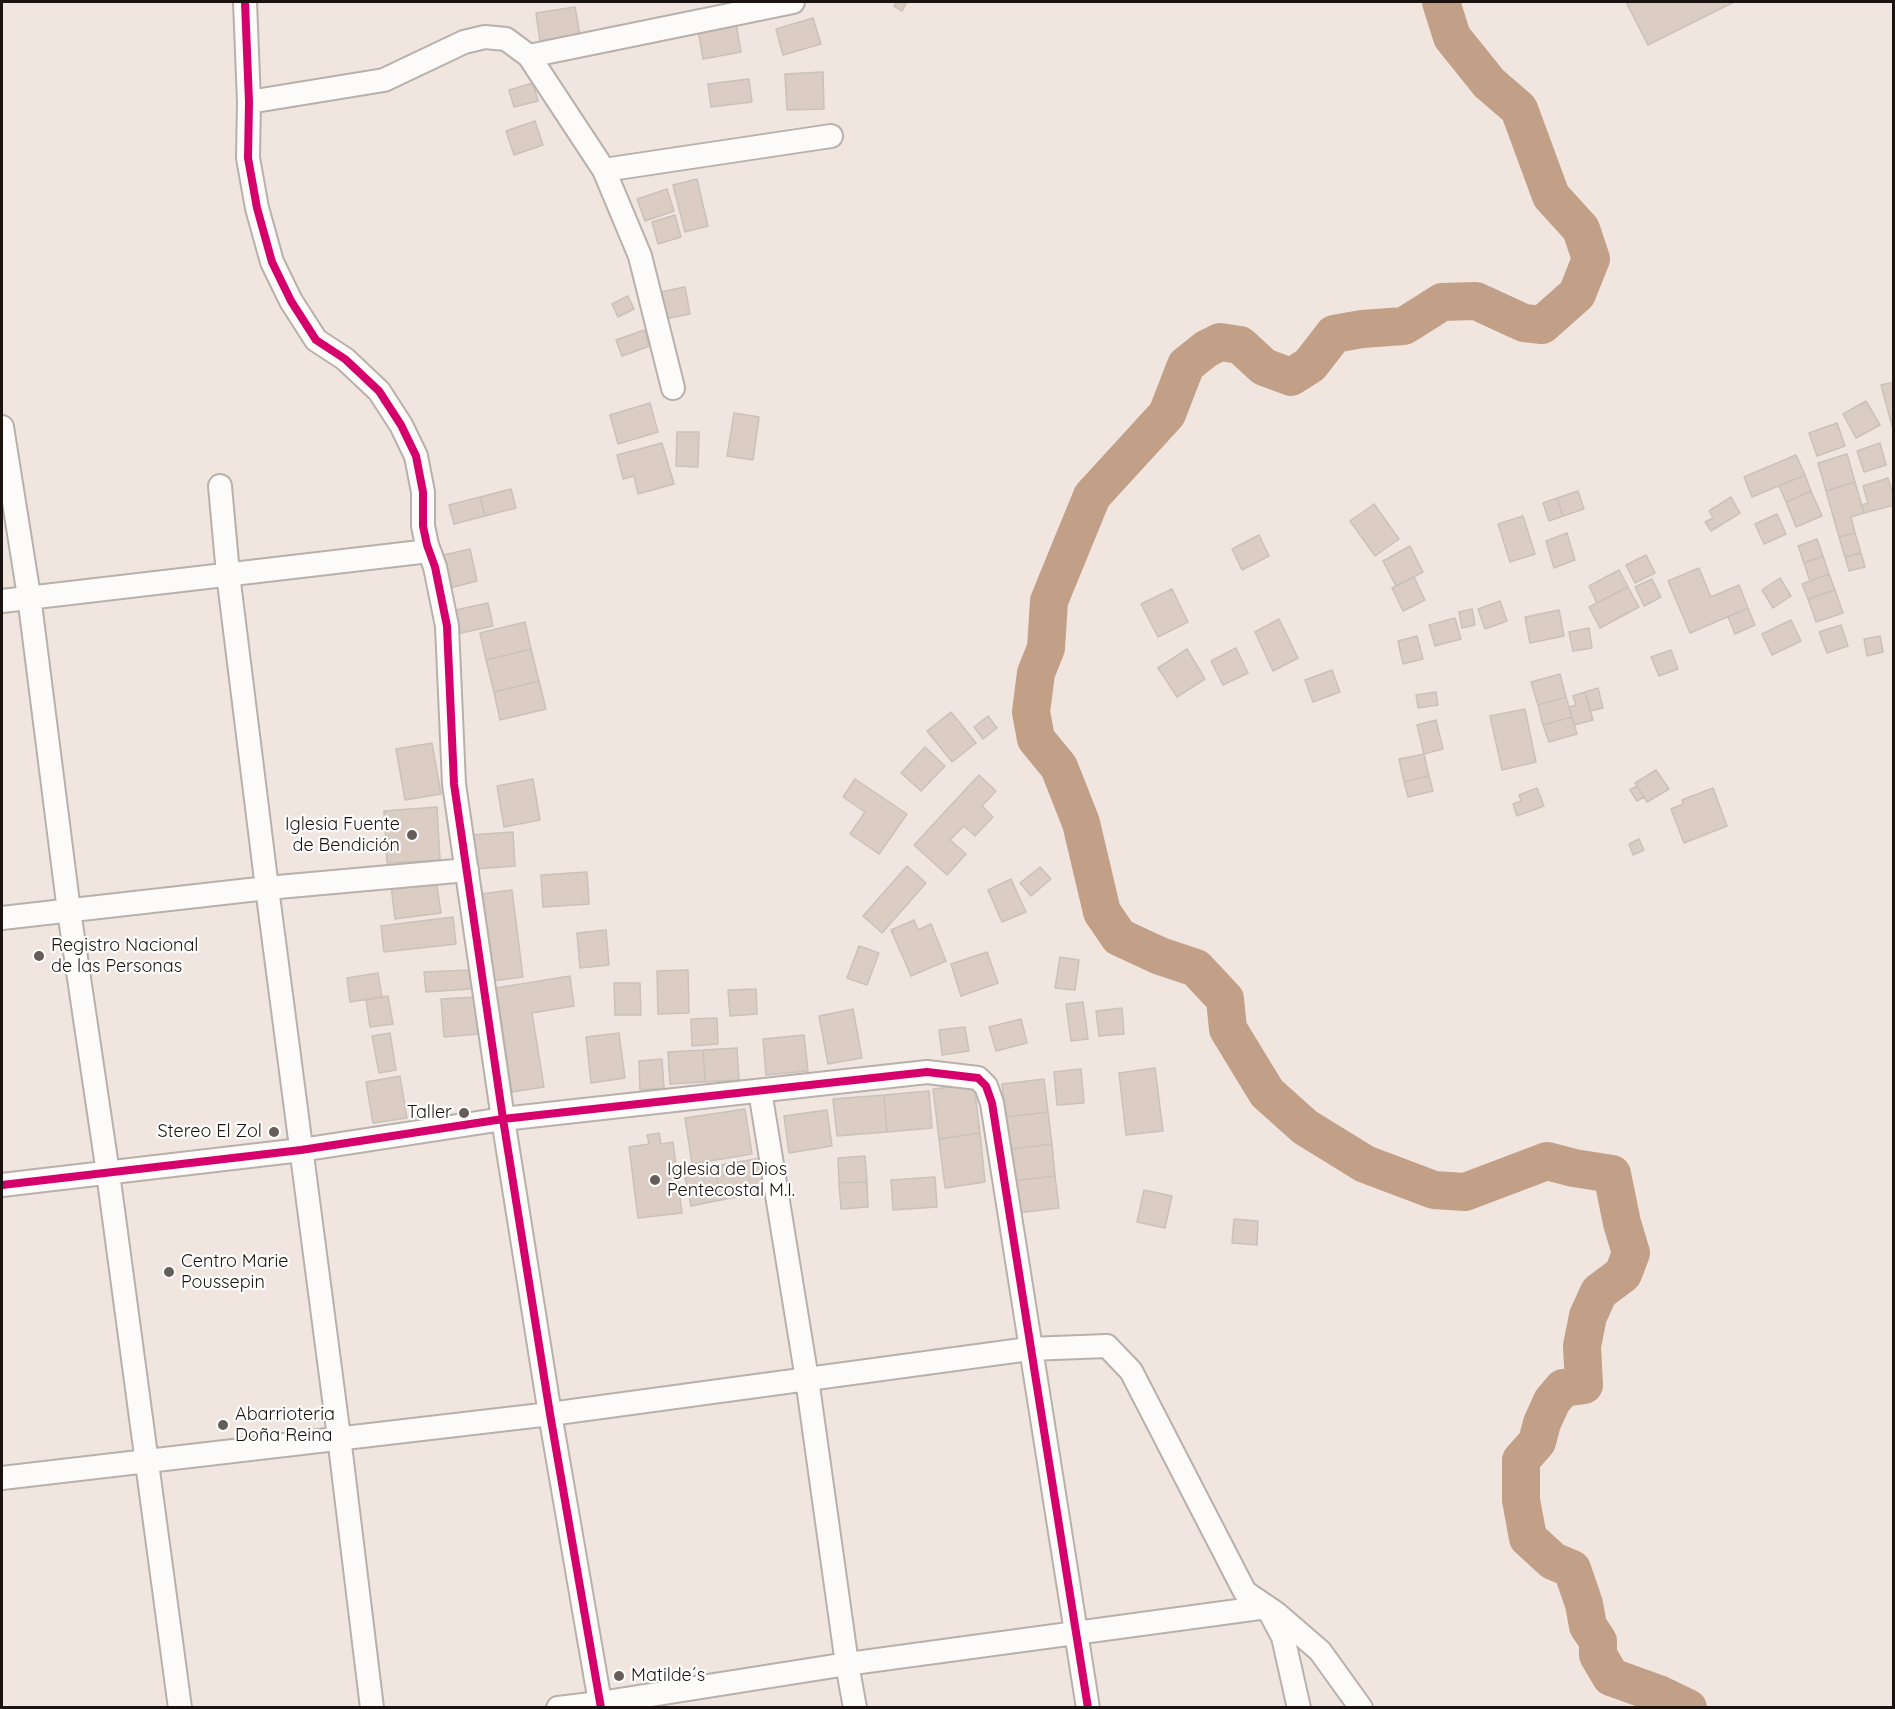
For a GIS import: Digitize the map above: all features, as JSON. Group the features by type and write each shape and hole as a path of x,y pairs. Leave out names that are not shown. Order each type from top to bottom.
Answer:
{"street":[{"path":"245,2 249,102 248,158 257,208 272,262 291,301 316,340 345,359 379,391 401,425 416,456 423,492 423,526 435,567 447,626 454,784 466,870 550,1414 601,1705"},
{"path":"529,57 793,2"},
{"path":"249,102 384,80 464,42 485,37 506,39 529,57 604,170 640,256 673,388"},
{"path":"604,170 831,136"},
{"path":"2,427 29,596 69,911 108,1173 180,1707"},
{"path":"220,486 228,574 267,888 372,1707"},
{"path":"2,601 29,596 429,551"},
{"path":"2,918 267,888 466,870"},
{"path":"2,1185 301,1150 503,1119 927,1072 978,1078 986,1086 992,1103 1088,1707"},
{"path":"760,1092 807,1379 855,1707"},
{"path":"2,1478 550,1414 1032,1349 1107,1346 1131,1371 1245,1592 1267,1607 1320,1651 1361,1707"},
{"path":"558,1707 601,1705 847,1664 1267,1607"},
{"path":"1267,1607 1283,1637 1299,1707"}],"building":[{"path":"897,2 907,2 902,11 894,6"},
{"path":"1631,2 1734,2 1648,45 1627,4"},
{"path":"575,7 580,35 540,41 536,13"},
{"path":"813,18 821,44 783,55 776,29"},
{"path":"736,23 741,52 703,59 698,30"},
{"path":"823,72 824,109 787,110 785,74"},
{"path":"749,79 752,102 711,107 708,84"},
{"path":"533,83 538,101 514,107 509,90"},
{"path":"535,121 543,145 514,155 506,131"},
{"path":"697,179 708,226 685,232 673,185"},
{"path":"667,189 674,211 645,221 637,199"},
{"path":"675,215 681,237 658,244 652,222"},
{"path":"685,287 690,314 665,319 660,292"},
{"path":"628,296 634,309 618,317 612,304"},
{"path":"644,330 650,346 622,356 616,340"},
{"path":"1894,382 1894,433 1881,385"},
{"path":"1866,401 1880,425 1856,438 1843,414"},
{"path":"650,403 658,432 618,444 610,415"},
{"path":"734,413 759,417 753,460 727,456"},
{"path":"1837,423 1845,446 1817,456 1809,433"},
{"path":"677,432 699,432 698,467 676,466"},
{"path":"662,443 674,484 638,494 634,476 623,479 617,455"},
{"path":"1880,443 1886,465 1864,472 1857,451"},
{"path":"1847,454 1855,482 1826,491 1818,463"},
{"path":"1796,455 1805,475 1752,497 1744,477"},
{"path":"1805,475 1811,491 1786,502 1779,486"},
{"path":"1888,478 1894,505 1864,513 1861,505 1868,503 1863,486"},
{"path":"1855,482 1864,513 1851,517 1855,533 1839,537 1826,491"},
{"path":"511,489 516,508 485,516 480,497"},
{"path":"1578,491 1584,509 1563,516 1557,498"},
{"path":"1811,491 1822,516 1796,527 1786,502"},
{"path":"480,497 485,516 454,524 449,505"},
{"path":"1731,497 1740,513 1711,531 1705,522 1713,518 1709,511"},
{"path":"1557,498 1563,516 1549,521 1543,503"},
{"path":"1374,504 1399,539 1375,556 1350,521"},
{"path":"1777,514 1786,534 1764,544 1755,524"},
{"path":"1523,516 1535,554 1510,562 1498,524"},
{"path":"1567,533 1575,560 1554,568 1546,541"},
{"path":"1855,533 1861,553 1845,557 1839,537"},
{"path":"1259,535 1269,556 1242,570 1232,549"},
{"path":"1817,539 1823,556 1804,563 1798,546"},
{"path":"1410,546 1423,572 1396,586 1383,561"},
{"path":"470,549 477,581 446,589 439,556"},
{"path":"1861,553 1865,567 1849,571 1845,557"},
{"path":"1646,555 1655,573 1635,583 1626,565"},
{"path":"1823,556 1829,574 1810,581 1804,563"},
{"path":"1699,568 1711,597 1739,585 1748,608 1690,633 1668,581"},
{"path":"1619,570 1628,587 1597,603 1589,586"},
{"path":"1829,574 1835,590 1808,599 1802,584"},
{"path":"1414,577 1425,600 1403,611 1392,588"},
{"path":"1780,578 1791,596 1773,608 1762,590"},
{"path":"1652,579 1661,597 1644,606 1635,587"},
{"path":"1628,587 1639,607 1600,628 1589,607"},
{"path":"1172,589 1188,622 1158,637 1141,604"},
{"path":"1835,590 1843,613 1816,622 1808,599"},
{"path":"1500,601 1507,621 1485,629 1478,609"},
{"path":"488,603 493,626 461,633 456,610"},
{"path":"1748,608 1755,625 1735,634 1728,617"},
{"path":"1472,609 1475,625 1462,628 1459,612"},
{"path":"1559,610 1564,636 1530,643 1525,617"},
{"path":"1455,618 1461,639 1435,646 1429,625"},
{"path":"1279,619 1298,658 1273,671 1255,632"},
{"path":"1791,620 1801,641 1772,655 1762,634"},
{"path":"525,622 531,649 486,660 480,633"},
{"path":"1841,625 1848,646 1827,653 1819,632"},
{"path":"1589,628 1592,648 1573,651 1569,632"},
{"path":"1417,636 1423,659 1403,664 1398,641"},
{"path":"1880,636 1883,652 1867,656 1864,639"},
{"path":"1236,648 1248,673 1223,685 1211,661"},
{"path":"531,649 539,681 494,692 486,660"},
{"path":"1187,649 1205,679 1177,697 1158,668"},
{"path":"1671,650 1678,669 1659,676 1651,657"},
{"path":"1332,670 1340,692 1313,702 1305,680"},
{"path":"1560,674 1566,697 1538,705 1531,682"},
{"path":"539,681 546,709 500,720 494,692"},
{"path":"1598,688 1603,708 1590,711 1585,692"},
{"path":"1436,692 1438,705 1418,708 1416,695"},
{"path":"1585,692 1593,720 1574,725 1569,707 1576,705 1573,696"},
{"path":"1566,697 1572,717 1543,725 1538,705"},
{"path":"1525,709 1536,762 1502,770 1490,716"},
{"path":"951,712 976,743 952,762 927,731"},
{"path":"988,716 997,728 983,739 974,727"},
{"path":"1572,717 1577,734 1549,742 1543,725"},
{"path":"1436,720 1443,749 1424,754 1417,725"},
{"path":"432,743 441,794 405,800 396,749"},
{"path":"925,747 945,766 921,791 901,773"},
{"path":"1424,754 1429,776 1404,782 1399,759"},
{"path":"1656,770 1669,789 1647,802 1635,783"},
{"path":"979,775 996,791 982,806 993,817 975,836 964,826 950,840 966,854 947,875 914,845"},
{"path":"1429,776 1433,791 1408,797 1404,782"},
{"path":"533,779 540,820 504,827 497,786"},
{"path":"855,779 907,814 879,854 850,834 865,812 843,797"},
{"path":"1637,786 1644,797 1637,801 1630,790"},
{"path":"1537,788 1544,806 1517,816 1513,804 1521,801 1519,795"},
{"path":"1713,788 1727,826 1684,843 1671,809 1683,804 1682,800"},
{"name":"Iglesia Fuente de Bendición","path":"437,807 440,860 387,863 384,811"},
{"path":"513,832 515,866 474,869 471,835"},
{"path":"1639,839 1644,850 1633,855 1629,844"},
{"path":"907,866 926,883 882,933 863,916"},
{"path":"1040,867 1051,879 1031,896 1020,883"},
{"path":"587,872 589,904 543,907 541,875"},
{"path":"1011,879 1026,912 1002,922 988,890"},
{"path":"436,880 441,913 395,919 391,886"},
{"path":"512,890 523,977 492,981 481,894"},
{"path":"453,917 456,944 384,952 381,926"},
{"path":"914,920 918,930 931,924 946,961 911,976 891,930"},
{"path":"606,930 609,965 580,968 577,933"},
{"path":"859,946 879,953 867,985 847,978"},
{"path":"987,952 998,983 961,996 951,964"},
{"path":"1060,957 1079,960 1075,990 1055,988"},
{"path":"470,970 471,989 426,992 424,972"},
{"path":"688,970 689,1013 658,1014 657,971"},
{"path":"378,973 382,997 350,1002 347,978"},
{"path":"570,976 574,1006 532,1013 544,1087 512,1092 496,988"},
{"path":"614,983 640,983 641,1015 615,1015"},
{"path":"756,989 757,1014 730,1016 728,990"},
{"path":"388,996 393,1024 370,1027 366,1000"},
{"path":"476,997 478,1034 444,1037 441,999"},
{"path":"1083,1002 1088,1039 1071,1041 1066,1004"},
{"path":"1122,1008 1124,1034 1099,1036 1096,1011"},
{"path":"853,1009 862,1058 828,1064 819,1016"},
{"path":"717,1018 718,1044 692,1046 691,1019"},
{"path":"1021,1019 1027,1043 996,1051 989,1027"},
{"path":"965,1027 969,1051 942,1055 939,1030"},
{"path":"390,1033 396,1070 379,1073 372,1036"},
{"path":"619,1033 625,1078 591,1083 586,1037"},
{"path":"804,1035 808,1071 766,1075 763,1039"},
{"path":"737,1048 739,1080 705,1082 703,1050"},
{"path":"703,1050 705,1082 670,1084 668,1052"},
{"path":"662,1059 664,1088 640,1090 639,1061"},
{"path":"1155,1068 1163,1131 1126,1135 1119,1073"},
{"path":"1081,1069 1084,1103 1057,1105 1054,1072"},
{"path":"400,1076 407,1118 373,1123 366,1082"},
{"path":"1044,1079 1048,1112 1006,1117 1002,1084"},
{"path":"974,1084 980,1133 939,1139 933,1089"},
{"path":"929,1091 932,1128 887,1132 884,1095"},
{"path":"884,1095 887,1132 837,1136 833,1099"},
{"path":"745,1109 752,1154 692,1164 685,1118"},
{"path":"827,1110 832,1146 789,1153 784,1116"},
{"path":"1048,1112 1052,1144 1010,1149 1006,1117"},
{"name":"Iglesia de Dios Pentecostal M.I.","path":"659,1133 661,1144 673,1142 682,1213 638,1218 629,1147 649,1144 647,1135"},
{"path":"980,1133 985,1182 945,1188 939,1139"},
{"path":"1052,1144 1055,1176 1013,1181 1010,1149"},
{"path":"865,1156 867,1182 839,1183 838,1158"},
{"path":"761,1158 767,1191 721,1200 715,1166"},
{"path":"715,1166 721,1200 691,1206 684,1172"},
{"path":"1055,1176 1059,1208 1017,1213 1013,1181"},
{"path":"935,1177 937,1207 893,1210 891,1180"},
{"path":"867,1182 868,1207 841,1209 839,1183"},
{"path":"1144,1190 1172,1196 1165,1228 1137,1222"},
{"path":"1234,1219 1258,1221 1257,1245 1232,1243"}],"waterway":[{"path":"1441,2 1452,37 1489,83 1519,109 1551,196 1581,229 1591,259 1577,294 1542,325 1524,323 1476,301 1442,302 1404,326 1334,334 1310,365 1291,377 1264,367 1240,345 1220,342 1206,349 1186,365 1167,414 1092,496 1049,601 1046,648 1036,673 1031,712 1036,739 1059,767 1081,823 1102,912 1119,937 1160,956 1196,968 1225,999 1228,1029 1267,1093 1305,1127 1365,1164 1434,1190 1465,1192 1547,1161 1612,1174 1631,1253 1623,1274 1599,1292 1588,1316 1582,1346 1584,1385 1563,1388 1552,1401 1542,1423 1537,1442 1521,1460 1521,1500 1528,1538 1553,1561 1572,1569 1584,1604 1588,1626 1598,1641 1598,1655 1611,1677 1661,1695 1688,1708"}],"cycle path":[{"path":"245,2 249,102 248,158 257,208 272,262 291,301 316,340 345,359 379,391 401,425 416,456 423,492 423,526 435,567 447,626 454,784 503,1119 550,1414 601,1708"},
{"path":"2,1185 301,1150 503,1119 927,1072 978,1078 986,1086 992,1103 1088,1708"}],"place":[{"name":"Iglesia Fuente de Bendición","path":"412,835"},
{"name":"Registro Nacional de las Personas","path":"39,956"},
{"name":"Taller","path":"464,1113"},
{"name":"Stereo El Zol","path":"274,1132"},
{"name":"Iglesia de Dios Pentecostal M.I.","path":"655,1180"},
{"name":"Centro Marie Poussepin","path":"169,1272"},
{"name":"Abarrioteria Doña Reina","path":"223,1425"},
{"name":"Matilde´s","path":"619,1676"}]}
